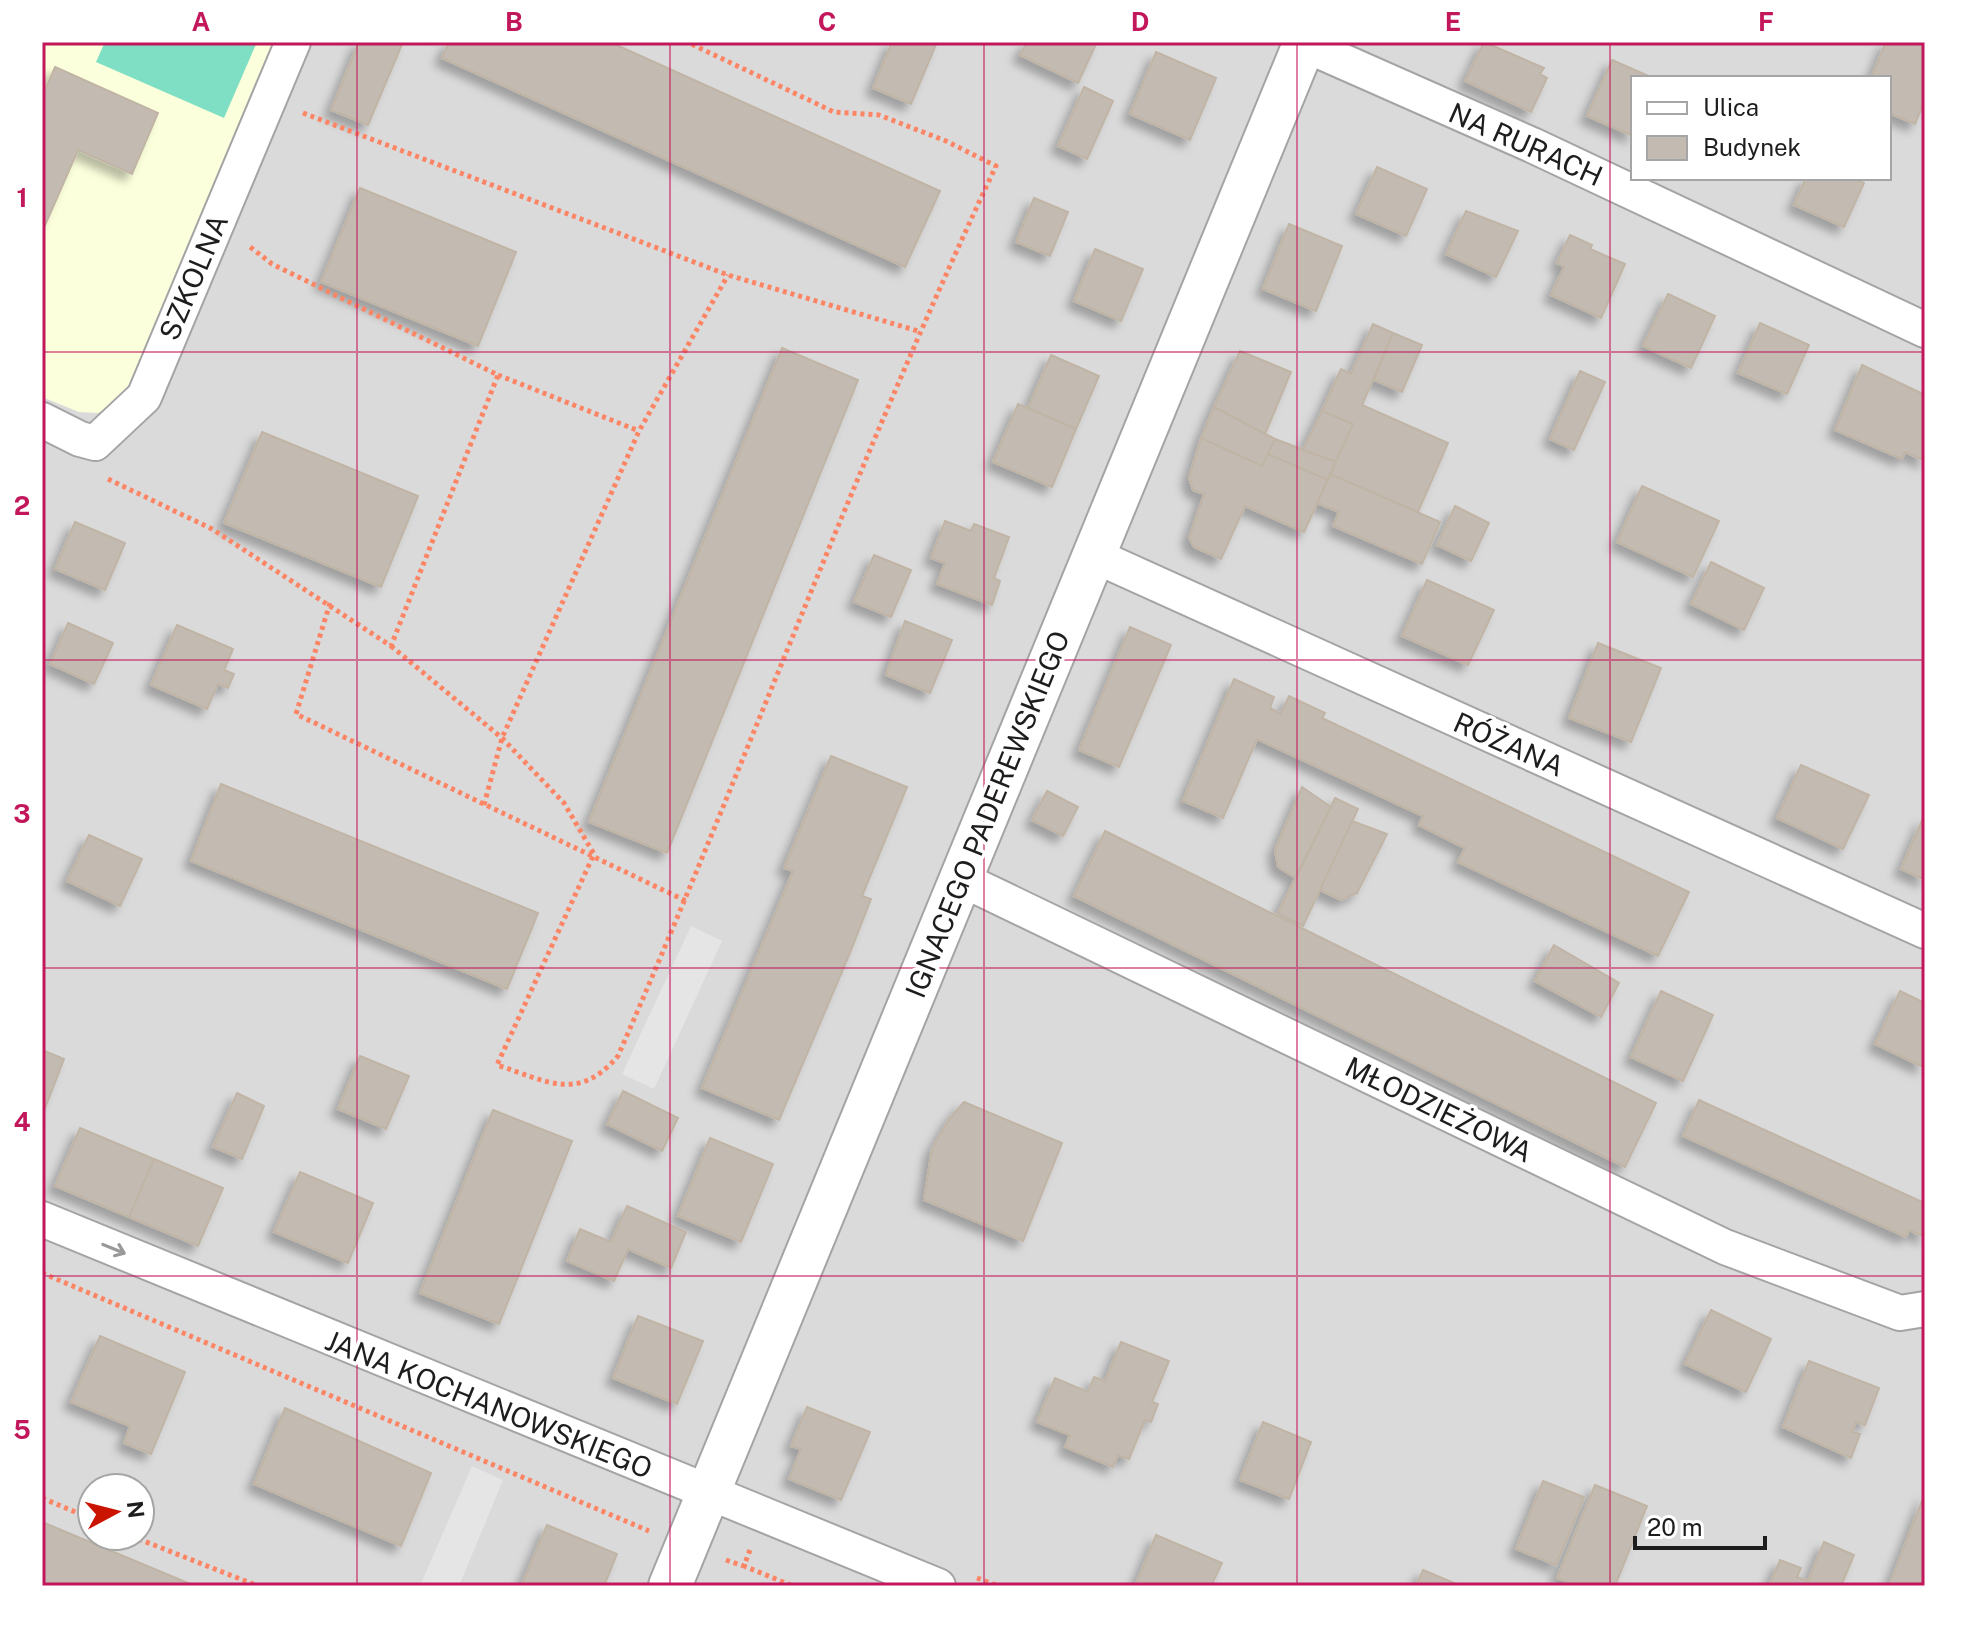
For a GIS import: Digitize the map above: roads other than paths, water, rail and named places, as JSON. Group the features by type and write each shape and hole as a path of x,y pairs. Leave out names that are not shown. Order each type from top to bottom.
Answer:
{"street":[{"name":"SZKOLNA","path":"42,420 95,443 136,408 144,397 293,42"},
{"name":"NA RURACH","path":"1303,43 1532,145 1925,330"},
{"name":"IGNACEGO PADEREWSKIEGO","path":"670,1586 1303,43"},
{"name":"RÓŻANA","path":"1093,555 1925,931"},
{"name":"MŁODZIEŻOWA","path":"961,879 1725,1247 1900,1313 1925,1309"},
{"name":"JANA KOCHANOWSKIEGO","path":"42,1219 938,1586"}]}
